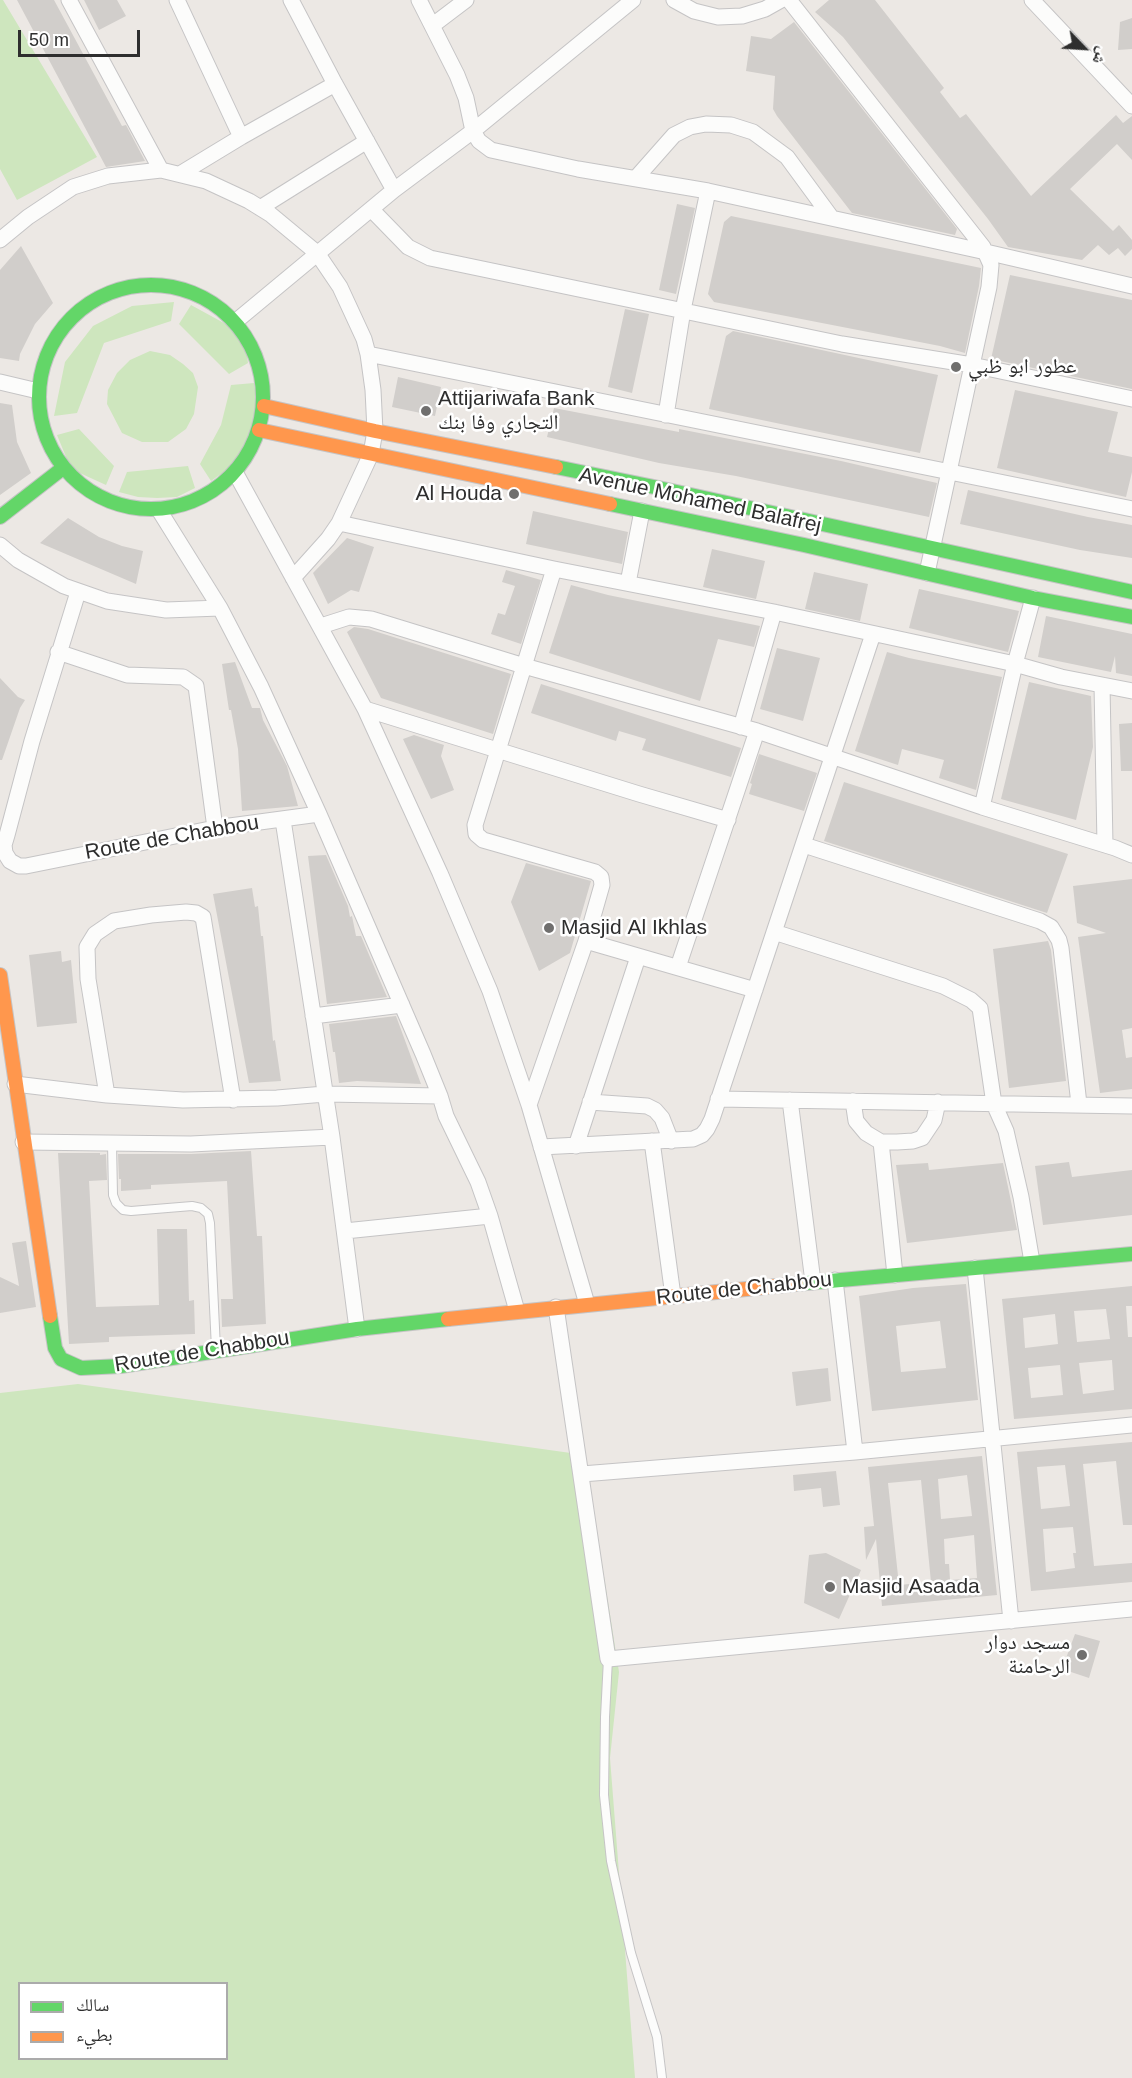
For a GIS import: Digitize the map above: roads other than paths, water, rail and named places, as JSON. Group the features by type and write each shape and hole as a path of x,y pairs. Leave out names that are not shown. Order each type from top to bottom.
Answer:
{"street":[{"path":"69,0 161,170"},
{"path":"177,0 241,137"},
{"path":"291,0 394,190"},
{"path":"419,0 433,25 466,98 473,131 479,141 491,150 831,217 1132,286"},
{"path":"433,25 466,0"},
{"path":"236,322 394,190 473,131 633,0"},
{"path":"674,0 694,11 718,17 742,16 765,9 781,0"},
{"path":"789,0 986,252 991,265 991,274 927,573"},
{"path":"1032,0 1132,106"},
{"path":"180,174 335,84"},
{"path":"636,178 674,135 690,127 706,124 731,125 753,132 787,157 831,217"},
{"path":"260,208 367,141"},
{"path":"0,240 28,217 73,187 108,176 161,170 225,189 260,208 287,227 317,253 340,287 356,318 368,354 375,431 370,454 339,522 315,555 294,578"},
{"path":"666,415 683,310 708,191"},
{"path":"371,209 408,247 430,258 842,344 972,365 1132,399"},
{"path":"150,284 174,286 197,294 218,306 236,322 252,347 262,376 264,406 259,430 235,472 213,491 188,504 159,510 132,508 106,501 83,487 63,468 44,432 39,412 38,391 45,359 51,345 65,324 89,303 126,287 150,284"},
{"path":"368,354 1132,509"},
{"path":"0,382 38,391"},
{"name":"Avenue Mohamed Balafrej","path":"264,406 375,431 643,485 1132,592"},
{"name":"Avenue Mohamed Balafrej","path":"259,430 804,545 1033,598 1132,617"},
{"path":"0,517 63,468"},
{"path":"235,472 365,709 490,991 529,1105 587,1304"},
{"path":"159,510 220,608 261,687 319,814 402,1005 446,1116 465,1152 490,1216 517,1311"},
{"path":"628,583 642,511"},
{"path":"339,522 774,612 1132,691"},
{"path":"0,545 37,572 78,592 106,601 150,609 220,608"},
{"path":"529,1105 586,941 602,885 601,877 599,874 483,840 476,834 475,825 554,568"},
{"name":"Route de Chabbou","path":"78,592 58,652 6,835 5,853 10,861 19,866 26,866 215,828 283,819 332,1137 357,1329"},
{"path":"981,807 1033,598"},
{"path":"741,727 774,612"},
{"path":"321,626 349,617 371,619 524,666 758,731 981,807 1132,855"},
{"path":"542,1147 671,1141 693,1139 702,1135 712,1119 873,634"},
{"path":"58,652 127,675 183,676 196,686 215,828"},
{"path":"1102,685 1105,845"},
{"path":"365,709 728,820"},
{"path":"678,967 758,731"},
{"path":"283,819 319,814"},
{"path":"804,845 1040,921 1051,927 1061,948 1079,1104"},
{"path":"107,1095 88,979 87,947 95,934 114,921 186,912 196,913 203,917 233,1100"},
{"path":"774,932 933,982 971,1000 980,1008 994,1104 1006,1131 1021,1197 1032,1262"},
{"path":"586,941 755,990"},
{"path":"576,1146 638,957"},
{"path":"0,975 9,1059 23,1142 191,1144 332,1137"},
{"path":"313,1016 402,1005"},
{"path":"15,1084 107,1095 183,1100 233,1100 325,1094 440,1096"},
{"path":"718,1099 1132,1106"},
{"path":"790,1100 813,1282"},
{"path":"853,1101 854,1113 861,1127 881,1142 914,1142 922,1138 934,1120 938,1102"},
{"path":"590,1102 647,1106 655,1110 662,1118 671,1141"},
{"path":"652,1141 673,1296"},
{"name":"Route de Chabbou","path":"23,1142 55,1348 62,1359 81,1368 120,1366 357,1329 517,1311 1132,1254"},
{"path":"881,1142 894,1275"},
{"path":"345,1231 490,1216"},
{"path":"975,1268 1011,1621"},
{"path":"835,1280 855,1452"},
{"path":"556,1307 608,1659 1132,1609"},
{"path":"582,1474 855,1452 1132,1425"}],"lane":[{"path":"112,1143 113,1195 116,1203 123,1210 192,1206 201,1208 208,1214 217,1350"},
{"path":"608,1659 604,1795 611,1861 631,1953 657,2037 662,2078"}],"place":[{"name":"عطور ابو ظبي","path":"956,367"},
{"name":"Attijariwafa Bank التجاري وفا بنك","path":"426,411"},
{"name":"Al Houda","path":"514,494"},
{"name":"Masjid Al Ikhlas","path":"549,928"},
{"name":"Masjid Asaada","path":"830,1587"},
{"name":"مسجد دوار الرحامنة","path":"1082,1655"}]}
